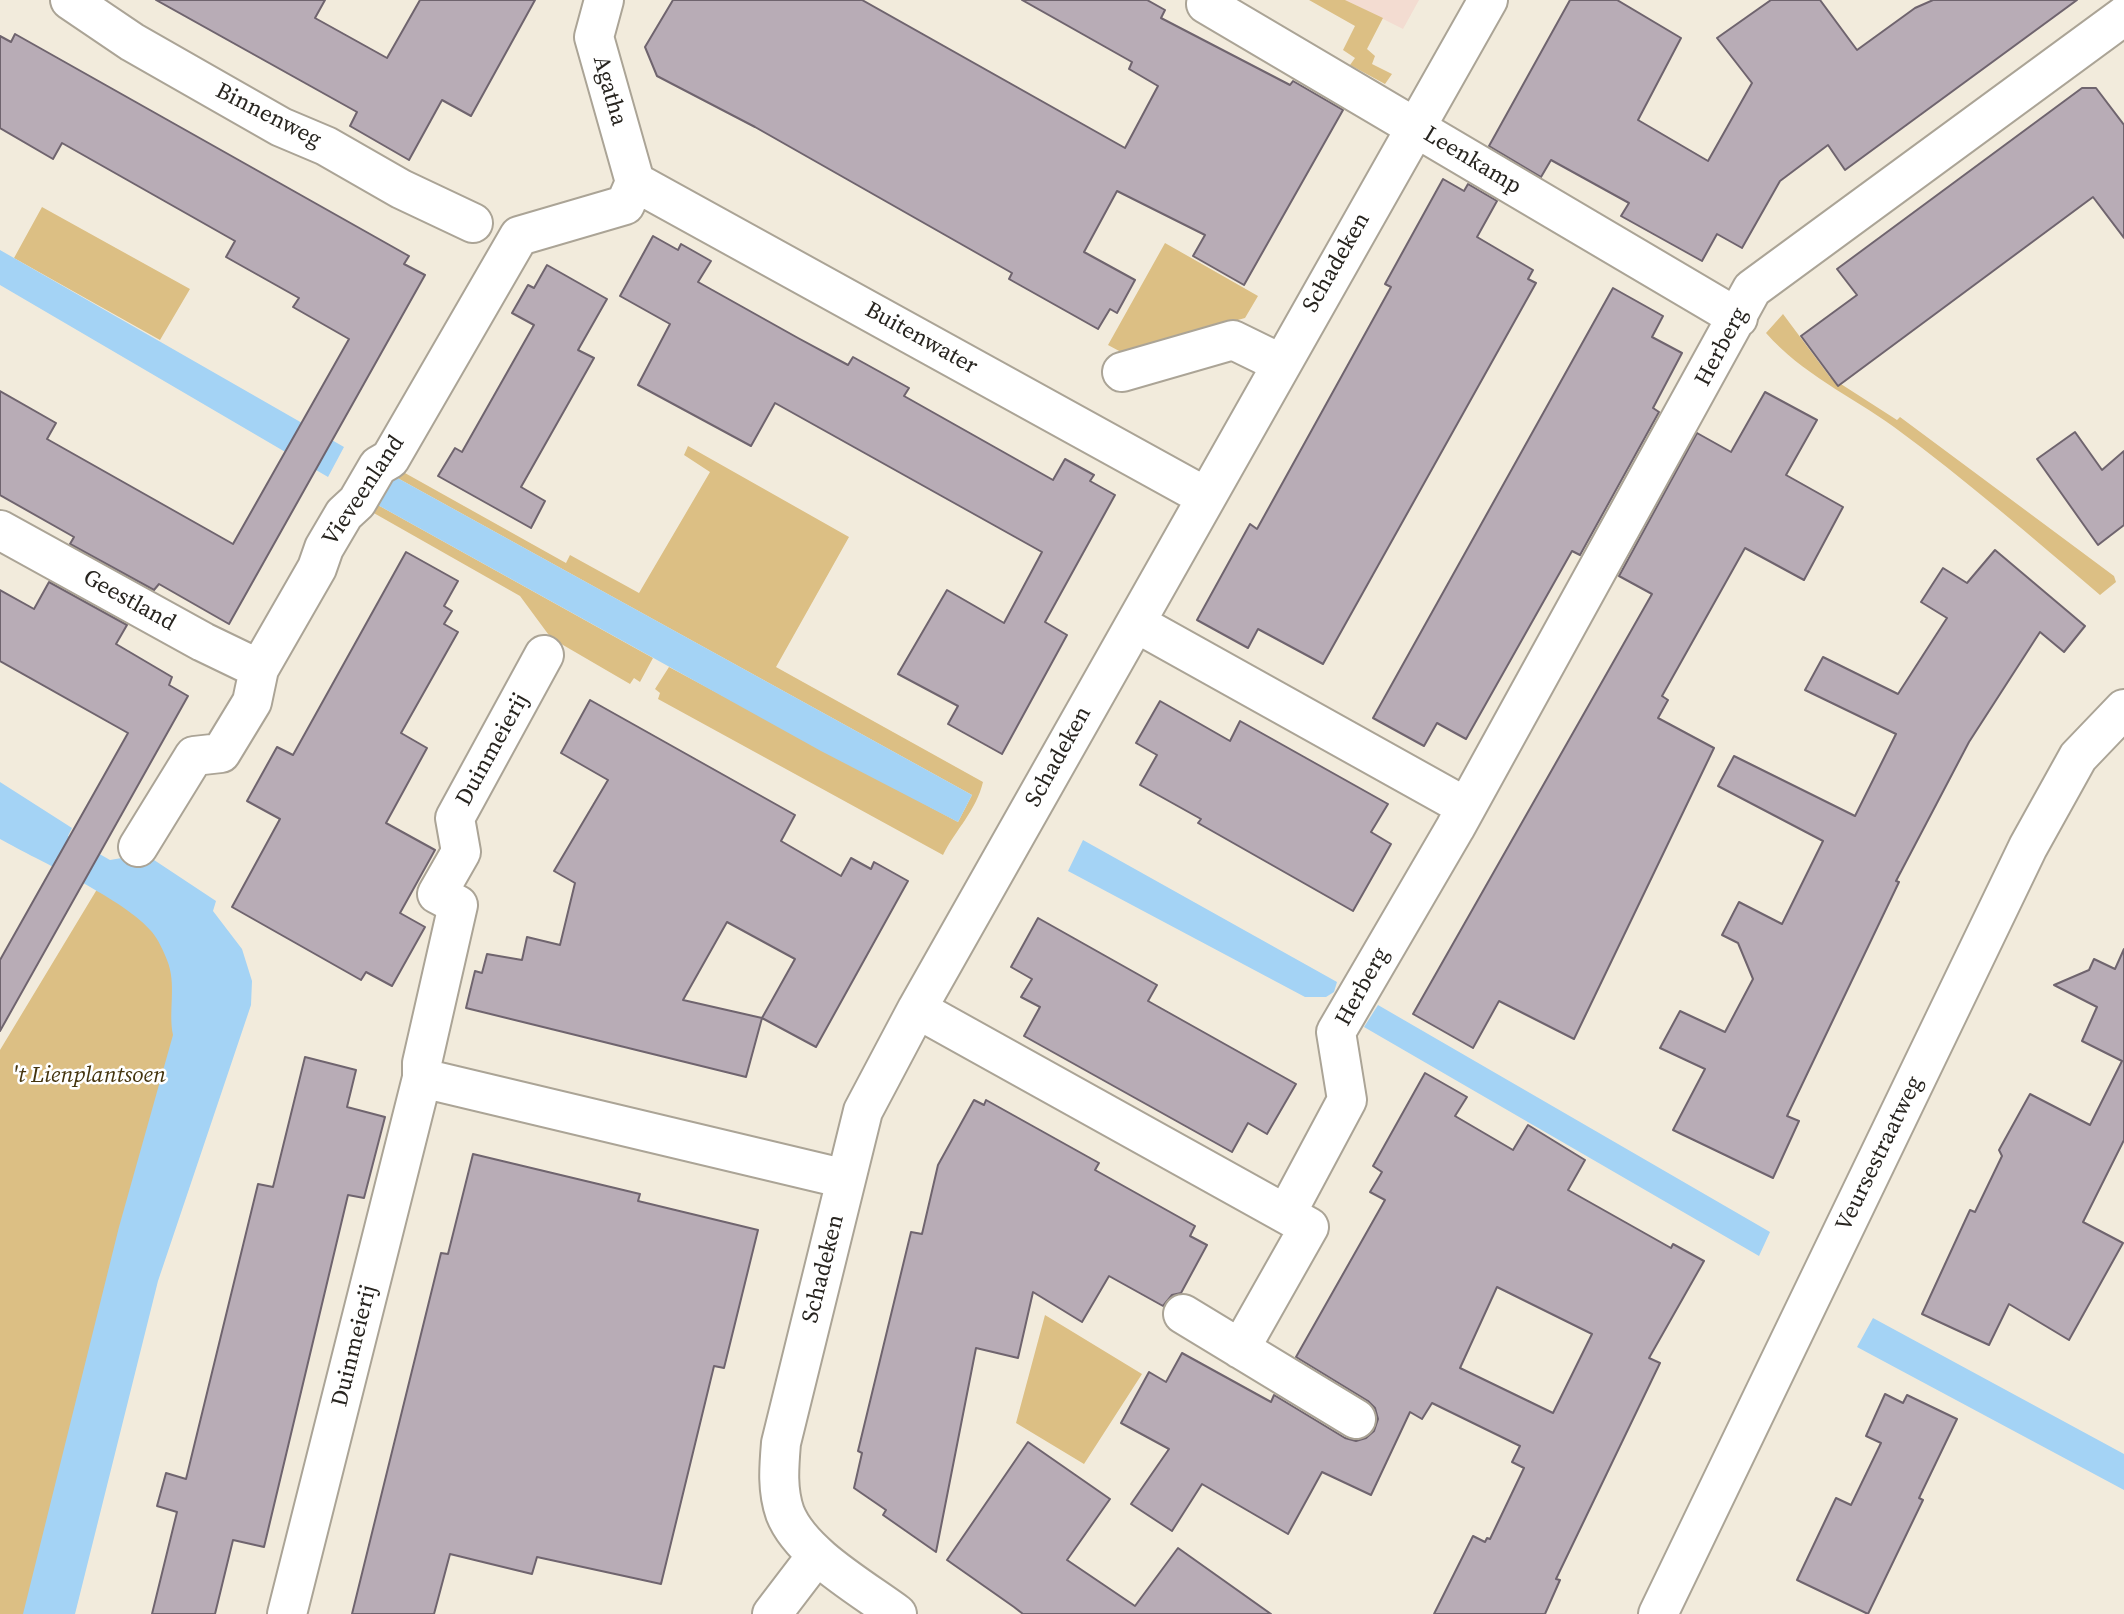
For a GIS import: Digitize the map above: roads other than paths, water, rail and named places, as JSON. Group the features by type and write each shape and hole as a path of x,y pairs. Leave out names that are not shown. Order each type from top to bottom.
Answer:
{"street":[{"name":"Binnenweg","path":"69,0 132,42 281,127 326,146 401,189 473,223"},
{"name":"Agatha","path":"604,0 594,37 635,182"},
{"name":"Schadeken","path":"897,1614 817,1555 798,1536 785,1513 778,1479 781,1443 863,1111 917,1009 1280,363 1488,0"},
{"name":"Leenkamp","path":"1206,4 1738,318"},
{"name":"Herberg","path":"1286,1214 1347,1100 1336,1032 1466,807 1752,289 2124,16"},
{"name":"Buitenwater","path":"635,182 1206,497"},
{"name":"Vieveenland","path":"138,847 194,756 221,753 252,702 259,669 317,569 324,548 344,513 357,502 378,466 390,459 519,236 625,205 635,182"},
{"path":"1122,372 1233,340 1280,363"},
{"name":"Geestland","path":"0,530 203,642 259,669"},
{"path":"1136,623 1466,807"},
{"name":"Duinmeierij","path":"287,1614 422,1078 422,1063 458,905 437,894 461,852 455,818 544,655"},
{"name":"Veursestraatweg","path":"1658,1614 2028,847 2078,757 2124,709"},
{"path":"917,1009 1309,1227 1240,1349"},
{"path":"422,1078 846,1180"},
{"path":"1183,1314 1356,1419"},
{"path":"772,1614 817,1555"}],"water":[{"path":"0,250 344,447 328,477 0,285"},
{"path":"392,475 972,795 958,822 821,751 376,504"},
{"path":"0,782 72,828 68,836 110,860 145,854 216,901 213,911 242,949 252,981 251,1005 158,1281 75,1614 23,1614 119,1227 173,1035 172,988 170,969 159,942 140,920 103,894 0,839"},
{"path":"1083,840 1337,982 1334,992 1326,997 1305,997 1068,871"},
{"path":"1378,1005 1770,1232 1759,1256 1364,1027"},
{"path":"1873,1318 2124,1454 2124,1490 1857,1347"}],"park label":[{"name":"'t Lienplantsoen","path":"89,1076"}]}
